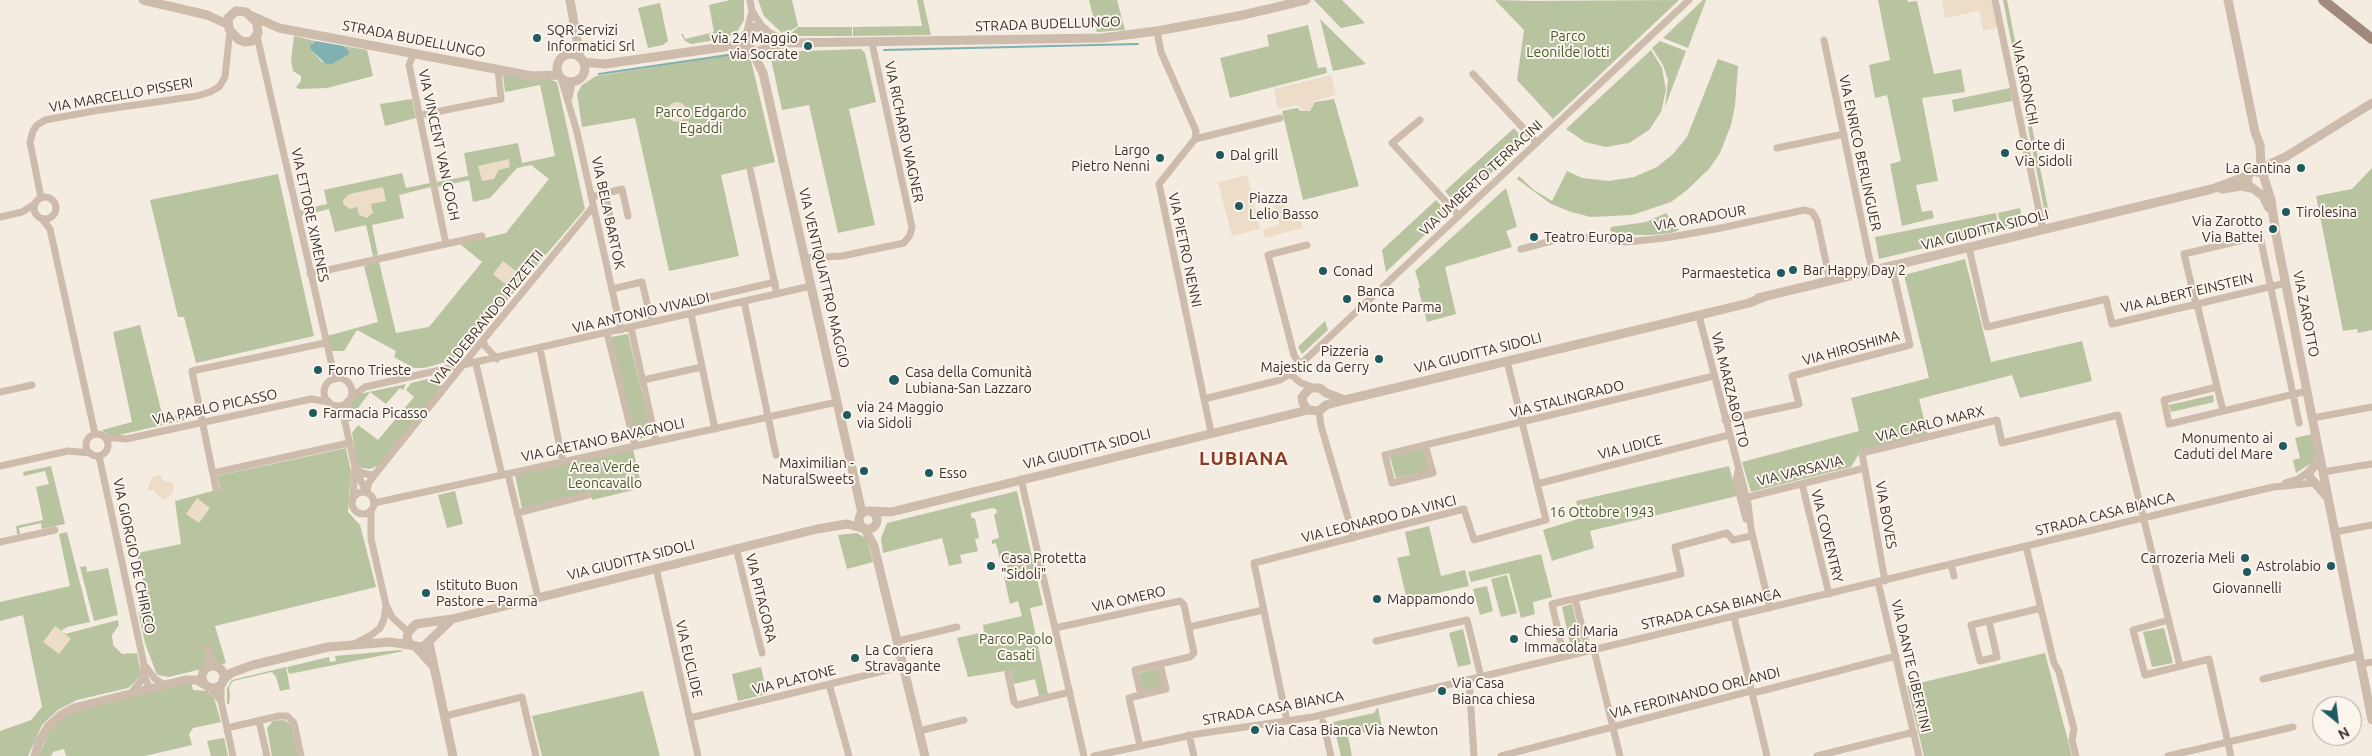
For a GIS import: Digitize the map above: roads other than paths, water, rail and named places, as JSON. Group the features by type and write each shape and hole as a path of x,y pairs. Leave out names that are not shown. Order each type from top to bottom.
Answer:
{"main road":[{"path":"2322,0 2372,39"}],"street":[{"name":"STRADA BUDELLUNGO","path":"143,0 216,15 243,10 279,28 414,52 532,76 543,74 560,77 572,82 580,79 584,72 605,64 730,46 750,50 787,44 1102,38 1157,31 1243,15 1306,0"},
{"path":"570,0 584,72"},
{"path":"750,0 752,11 766,31 769,42 765,49"},
{"name":"VIA UMBERTO TERRACINI","path":"1290,374 1689,0"},
{"name":"VIA GRONCHI","path":"1995,0 2043,230"},
{"name":"VIA ZAROTTO","path":"2228,0 2255,132 2261,148 2259,174 2272,215 2318,444 2318,475 2329,502 2372,720"},
{"path":"229,27 229,16 236,11"},
{"path":"750,50 745,42 752,11"},
{"name":"STRADA BUDELLUNGO","path":"207,14 219,18 229,27 237,39 247,42"},
{"path":"228,54 257,33 257,23 250,15"},
{"name":"VIA MARCELLO PISSERI","path":"53,216 56,209 55,202 49,198 42,198 30,142 37,125 45,120 86,112 197,96 210,92 219,87 225,77 229,27"},
{"name":"STRADA BUDELLUNGO","path":"730,46 755,27 766,31 787,44"},
{"name":"STRADA BUDELLUNGO","path":"257,33 279,28"},
{"path":"1157,31 1161,52 1195,128 1195,139 1280,118"},
{"name":"VIA ETTORE XIMENES","path":"257,33 325,342 335,379"},
{"path":"543,74 557,65 561,58 569,54 578,34"},
{"name":"VIA ENRICO BERLINGUER","path":"1824,40 1872,271"},
{"path":"247,42 262,56"},
{"name":"VIA RICHARD WAGNER","path":"805,258 842,256 904,243 910,235 912,227 872,43"},
{"name":"VIA VENTIQUATTRO MAGGIO","path":"763,73 765,49"},
{"name":"VIA VENTIQUATTRO MAGGIO","path":"750,50 763,73 858,489 865,512"},
{"name":"VIA VINCENT VAN GOGH","path":"414,52 409,65 446,244"},
{"name":"STRADA BUDELLUNGO","path":"569,54 582,60 605,64"},
{"path":"557,65 560,77"},
{"path":"420,115 502,99 498,69"},
{"path":"1473,74 1537,143"},
{"name":"VIA BELA BARTOK","path":"560,77 569,101 621,330"},
{"path":"569,101 572,82"},
{"path":"2251,188 2260,188 2259,174 2268,173 2282,163 2287,156 2372,103"},
{"path":"1420,120 1392,143 1459,216"},
{"path":"1777,148 1844,134"},
{"name":"VIA PIETRO NENNI","path":"1195,139 1159,184 1211,432"},
{"path":"750,169 777,294"},
{"name":"VIA GIUDITTA SIDOLI","path":"1616,334 1624,329 1640,325 2212,189 2259,174"},
{"name":"VIA ZAROTTO","path":"2259,174 2246,182 2264,198 2272,215"},
{"name":"VIA GIUDITTA SIDOLI","path":"2212,189 2241,186 2251,188"},
{"path":"591,197 622,189 628,216"},
{"path":"605,194 611,220"},
{"path":"0,217 22,212 42,198"},
{"path":"35,204 34,209 50,229"},
{"name":"VIA ILDEBRANDO PIZZETTI","path":"367,493 368,484 376,473 593,207"},
{"name":"VIA ORADOUR","path":"1521,249 1571,236 1626,242 1664,238 1716,230 1804,210 1812,212 1817,220 1830,281"},
{"path":"22,212 40,218 53,216 50,229 95,434"},
{"path":"580,224 588,221 597,223"},
{"name":"VIA VINCENT VAN GOGH","path":"310,274 482,236"},
{"name":"VIA ZAROTTO","path":"2196,304 2184,254 2260,236 2299,423"},
{"path":"1300,365 1294,354 1268,255 1307,246"},
{"name":"VIA ALBERT EINSTEIN","path":"1969,248 1987,327 2106,299 2112,324 2286,283"},
{"name":"VIA HIROSHIMA","path":"1725,420 1799,404 1792,376 1910,345 1892,266"},
{"path":"612,290 642,282 650,316"},
{"path":"685,303 775,282"},
{"name":"VIA ANTONIO VIVALDI","path":"476,364 812,286"},
{"name":"VIA GIUDITTA SIDOLI","path":"817,529 865,512 891,512 1290,414 1304,403 1322,408 1346,400 1616,334 1699,316 1749,303 1764,297"},
{"path":"744,301 776,455"},
{"path":"2196,304 2223,411"},
{"path":"691,314 715,429"},
{"name":"VIA MARZABOTTO","path":"1699,316 1770,608"},
{"path":"631,328 656,441"},
{"path":"607,333 635,446"},
{"path":"483,340 485,346 497,359"},
{"path":"216,489 192,371 325,342"},
{"path":"540,349 563,462"},
{"name":"VIA LEONARDO DA VINCI","path":"1287,721 1254,563 1464,509 1474,540 1546,520 1507,361"},
{"path":"476,364 538,597"},
{"name":"VIA PABLO PICASSO","path":"107,450 126,439 311,399 332,404 349,400 365,388 476,364"},
{"path":"643,380 702,367"},
{"path":"441,371 446,382 443,392"},
{"path":"1204,399 1280,380 1290,374"},
{"path":"1290,374 1301,383 1320,388 1326,393 1346,400"},
{"path":"1290,374 1304,403"},
{"name":"VIA STALINGRADO","path":"1425,445 1433,474 1392,482 1385,455 1425,445 1714,376"},
{"name":"VIA PABLO PICASSO","path":"311,399 335,379 342,379 365,388"},
{"path":"344,418 352,390 349,383"},
{"path":"0,392 32,385"},
{"path":"326,387 325,395 344,418 355,467 367,493 373,498 371,539"},
{"path":"1304,403 1307,389 1313,387"},
{"path":"2217,387 2164,400 2169,424 2307,391"},
{"path":"1326,393 1322,408 1354,538"},
{"name":"VIA GAETANO BAVAGNOLI","path":"372,507 505,474 838,402"},
{"path":"2313,418 2372,407"},
{"name":"VIA CARLO MARX","path":"1862,453 1997,420 2002,443 2118,416 2143,518"},
{"path":"0,466 68,451 90,453 99,456 107,450 108,444 105,437 95,434"},
{"path":"68,451 95,434"},
{"name":"VIA LIDICE","path":"1537,484 1729,435"},
{"name":"VIA PABLO PICASSO","path":"105,437 126,439"},
{"path":"88,439 86,447 90,453"},
{"path":"213,473 350,444"},
{"name":"VIA BOVES","path":"1862,453 1881,581"},
{"name":"VIA GIORGIO DE CHIRICO","path":"99,456 144,662 155,679 165,685"},
{"path":"2318,475 2371,464"},
{"path":"355,467 371,475 376,473"},
{"path":"355,467 353,507 360,513 371,539 385,603 391,615 407,633 413,646 435,668"},
{"name":"VIA VARSAVIA","path":"1743,498 1865,468"},
{"name":"STRADA CASA BIANCA","path":"2273,488 2298,479 2318,475"},
{"name":"STRADA CASA BIANCA","path":"1094,756 1189,735 1287,721 1469,680 2273,488 2318,475"},
{"path":"1021,479 1084,756"},
{"name":"VIA COVENTRY","path":"1802,484 1829,594"},
{"path":"353,497 358,493 367,493"},
{"path":"517,513 588,495"},
{"path":"360,513 372,507"},
{"path":"874,546 876,517 865,512 858,520 874,546 925,756"},
{"name":"VIA GIUDITTA SIDOLI","path":"420,624 452,619 817,529 847,524 870,529 891,512"},
{"path":"2143,518 2180,666"},
{"path":"2335,532 2372,525"},
{"path":"0,542 54,530"},
{"path":"1564,657 1552,604 1681,574 1675,546 1727,533 1733,540 1752,532"},
{"path":"2026,546 2054,663 2059,672 2074,729 2072,740 2076,756"},
{"name":"VIA PITAGORA","path":"736,548 762,653"},
{"path":"1951,564 1954,576"},
{"name":"VIA EUCLIDE","path":"656,568 698,756"},
{"name":"VIA DANTE GIBERTINI","path":"1881,581 1919,756"},
{"path":"1575,599 1613,726 1620,756"},
{"name":"VIA OMERO","path":"1055,628 1178,600 1183,603 1194,650 1193,655 1160,664"},
{"path":"343,646 365,639 378,629 384,619 385,603"},
{"path":"1989,621 1997,657 1980,661 1971,625 2041,608"},
{"path":"1189,627 1263,610"},
{"path":"1734,617 1767,756"},
{"path":"207,686 215,688 231,673 254,665 325,648 390,642 423,647 452,619"},
{"path":"1376,641 1467,620 1481,677"},
{"path":"2169,620 2133,630 2145,675 2209,659 2231,756"},
{"path":"398,622 420,624 431,632 430,641 453,756"},
{"path":"390,642 420,624"},
{"path":"898,640 957,628"},
{"path":"207,686 211,669 208,651"},
{"name":"VIA FERDINANDO ORLANDI","path":"1501,756 1750,690 1757,692 1896,656"},
{"path":"2263,679 2360,660 2372,662"},
{"path":"144,662 150,677 150,689"},
{"name":"VIA GIORGIO DE CHIRICO","path":"130,694 141,681 144,662"},
{"path":"1140,746 1129,698 1166,689 1160,664 1135,670 1141,695"},
{"path":"35,756 45,731 61,715 78,706 185,680 211,669 254,665"},
{"name":"VIA PLATONE","path":"690,718 904,666"},
{"path":"211,669 222,682 221,701 233,756"},
{"path":"1008,673 1016,704 1070,692"},
{"path":"185,680 198,680 207,686 221,701"},
{"path":"1469,680 1474,756"},
{"path":"829,684 849,756"},
{"path":"445,716 522,697 536,756"},
{"path":"227,728 283,716 292,719 301,756"},
{"path":"919,731 964,720"},
{"path":"259,721 267,756"},
{"path":"1323,722 1331,756"},
{"path":"2168,756 2293,726"},
{"path":"1817,756 1914,732"},
{"path":"1189,735 1194,756"}],"water":[{"path":"315,41 344,46 349,54 332,64 326,64 311,50 310,46"}],"waterway":[{"path":"884,50 1138,44"},
{"path":"599,74 728,55"}],"place":[{"name":"SQR Servizi Informatici Srl","path":"537,38"},
{"name":"via 24 Maggio via Socrate","path":"808,46"},
{"name":"Corte di Via Sidoli","path":"2005,153"},
{"name":"Dal grill","path":"1220,155"},
{"name":"Largo Pietro Nenni","path":"1160,158"},
{"name":"La Cantina","path":"2301,168"},
{"name":"Piazza Lelio Basso","path":"1239,206"},
{"name":"Tirolesina","path":"2286,212"},
{"name":"Via Zarotto Via Battei","path":"2273,229"},
{"name":"Teatro Europa","path":"1534,237"},
{"name":"Bar Happy Day 2","path":"1793,270"},
{"name":"Conad","path":"1323,271"},
{"name":"Parmaestetica","path":"1781,273"},
{"name":"Banca Monte Parma","path":"1347,299"},
{"name":"Pizzeria Majestic da Gerry","path":"1379,359"},
{"name":"Forno Trieste","path":"318,370"},
{"name":"Casa della Comunità Lubiana-San Lazzaro","path":"894,380"},
{"name":"Farmacia Picasso","path":"313,413"},
{"name":"via 24 Maggio via Sidoli","path":"847,415"},
{"name":"Monumento ai Caduti del Mare","path":"2283,446"},
{"name":"Maximilian - NaturalSweets","path":"864,471"},
{"name":"Esso","path":"929,473"},
{"name":"Carrozeria Meli","path":"2245,558"},
{"name":"Casa Protetta \"Sidoli\"","path":"991,566"},
{"name":"Astrolabio","path":"2331,566"},
{"name":"Giovannelli","path":"2247,572"},
{"name":"Istituto Buon Pastore – Parma","path":"426,593"},
{"name":"Mappamondo","path":"1377,599"},
{"name":"Chiesa di Maria Immacolata","path":"1514,639"},
{"name":"La Corriera Stravagante","path":"855,658"},
{"name":"Via Casa Bianca chiesa","path":"1442,691"},
{"name":"Via Casa Bianca Via Newton","path":"1255,730"}],"district":[{"name":"LUBIANA","path":"1244,459"}],"park label":[{"name":"Parco Leonilde Iotti","path":"1568,44"},
{"name":"Parco Edgardo Egaddi","path":"701,120"},
{"name":"Area Verde Leoncavallo","path":"605,476"},
{"name":"16 Ottobre 1943","path":"1602,512"},
{"name":"Parco Paolo Casati","path":"1016,648"}]}
